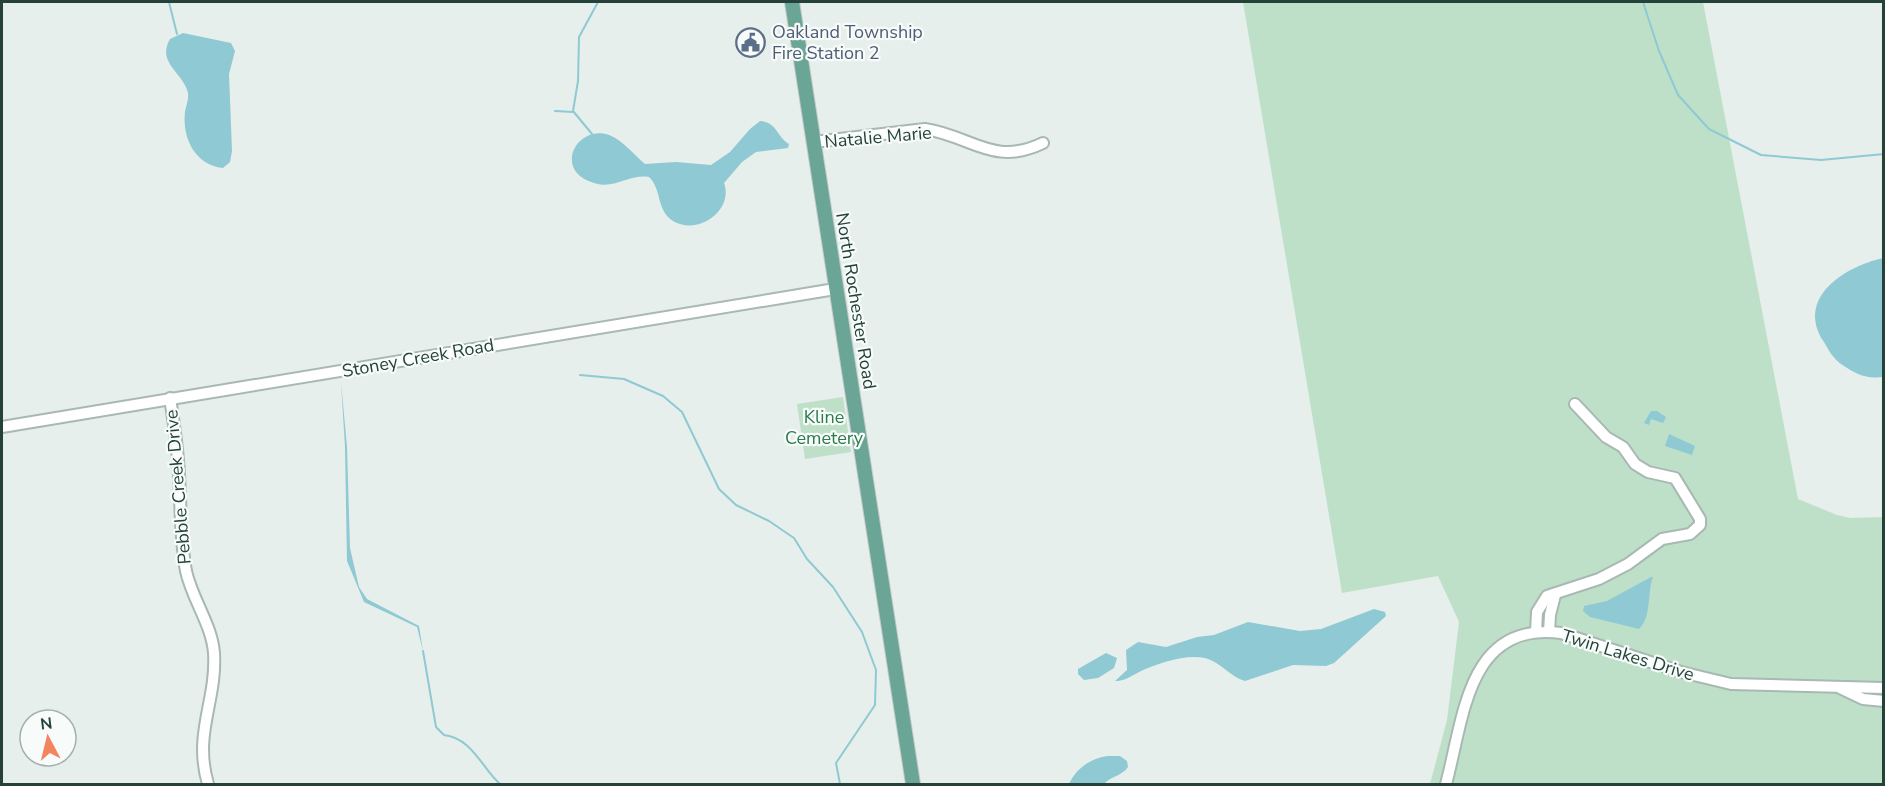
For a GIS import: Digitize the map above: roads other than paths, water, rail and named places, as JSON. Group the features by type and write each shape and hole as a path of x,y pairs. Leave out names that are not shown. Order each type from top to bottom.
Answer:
{"main road":[{"name":"North Rochester Road","path":"792,2 913,784"}],"street":[{"name":"Natalie Marie","path":"814,142 925,129 943,132 987,151 1005,154 1027,151 1043,143"},
{"name":"Stoney Creek Road","path":"2,427 836,289"},
{"name":"Pebble Creek Drive","path":"170,398 175,427 179,517 186,572 214,652 213,680 202,732 202,753 208,784"},
{"path":"1536,632 1536,616 1542,601 1547,596 1616,571 1662,539 1693,533 1701,524 1675,478 1647,472 1635,464 1623,447 1606,436 1575,404"},
{"path":"1550,632 1550,615 1555,595"},
{"name":"Twin Lakes Drive","path":"1446,784 1477,671 1484,660 1503,645 1522,635 1550,632 1711,680 1746,685 1884,688"},
{"name":"Twin Lakes Drive","path":"1837,686 1863,699 1884,701"}],"water":[{"path":"183,33 231,43 235,51 229,74 232,151 230,162 223,168 205,162 192,149 188,140 185,112 188,93 166,55 170,39"},
{"path":"760,121 770,124 789,144 788,148 756,152 742,162 724,183 726,193 719,211 703,223 683,225 673,221 664,211 656,187 649,177 601,185 581,177 574,169 572,160 579,142 597,133 609,135 619,141 645,164 676,162 711,165 730,152"},
{"path":"1883,258 1883,377 1871,377 1851,371 1833,357 1817,326 1816,312 1820,298 1840,277 1868,262"},
{"path":"341,382 347,447 350,548 359,587 367,599 419,626 423,651 417,627 364,602 347,561 345,447"},
{"path":"1651,411 1657,411 1666,417 1663,423 1651,419 1649,425 1644,423"},
{"path":"1669,434 1695,446 1692,455 1665,446"},
{"path":"1653,577 1648,611 1639,629 1590,617 1583,611 1584,606 1607,601"},
{"path":"1374,609 1385,612 1386,616 1334,663 1326,666 1293,665 1245,681 1211,660 1189,657 1164,662 1115,681 1127,670 1126,650 1138,642 1166,647 1197,637 1214,635 1248,622 1300,631 1321,629"},
{"path":"1106,653 1117,658 1114,668 1098,678 1084,680 1078,674 1078,669"},
{"path":"1107,756 1120,756 1127,761 1128,767 1104,784 1069,784 1084,766"}],"waterway":[{"path":"169,2 177,34"},
{"path":"592,134 573,111 578,81 579,37 598,2"},
{"path":"1643,2 1659,51 1678,95 1709,129 1761,155 1821,160 1884,154"},
{"path":"555,111 573,112"},
{"path":"580,375 624,379 663,396 682,412 719,489 736,505 769,521 794,538 807,559 833,587 862,632 876,670 875,705 836,763 840,784"},
{"path":"423,651 436,727 444,735 454,737 469,748 500,784"}],"place":[{"name":"Oakland Township Fire Station 2","path":"751,42"}],"park label":[{"name":"Kline Cemetery","path":"824,427"}]}
